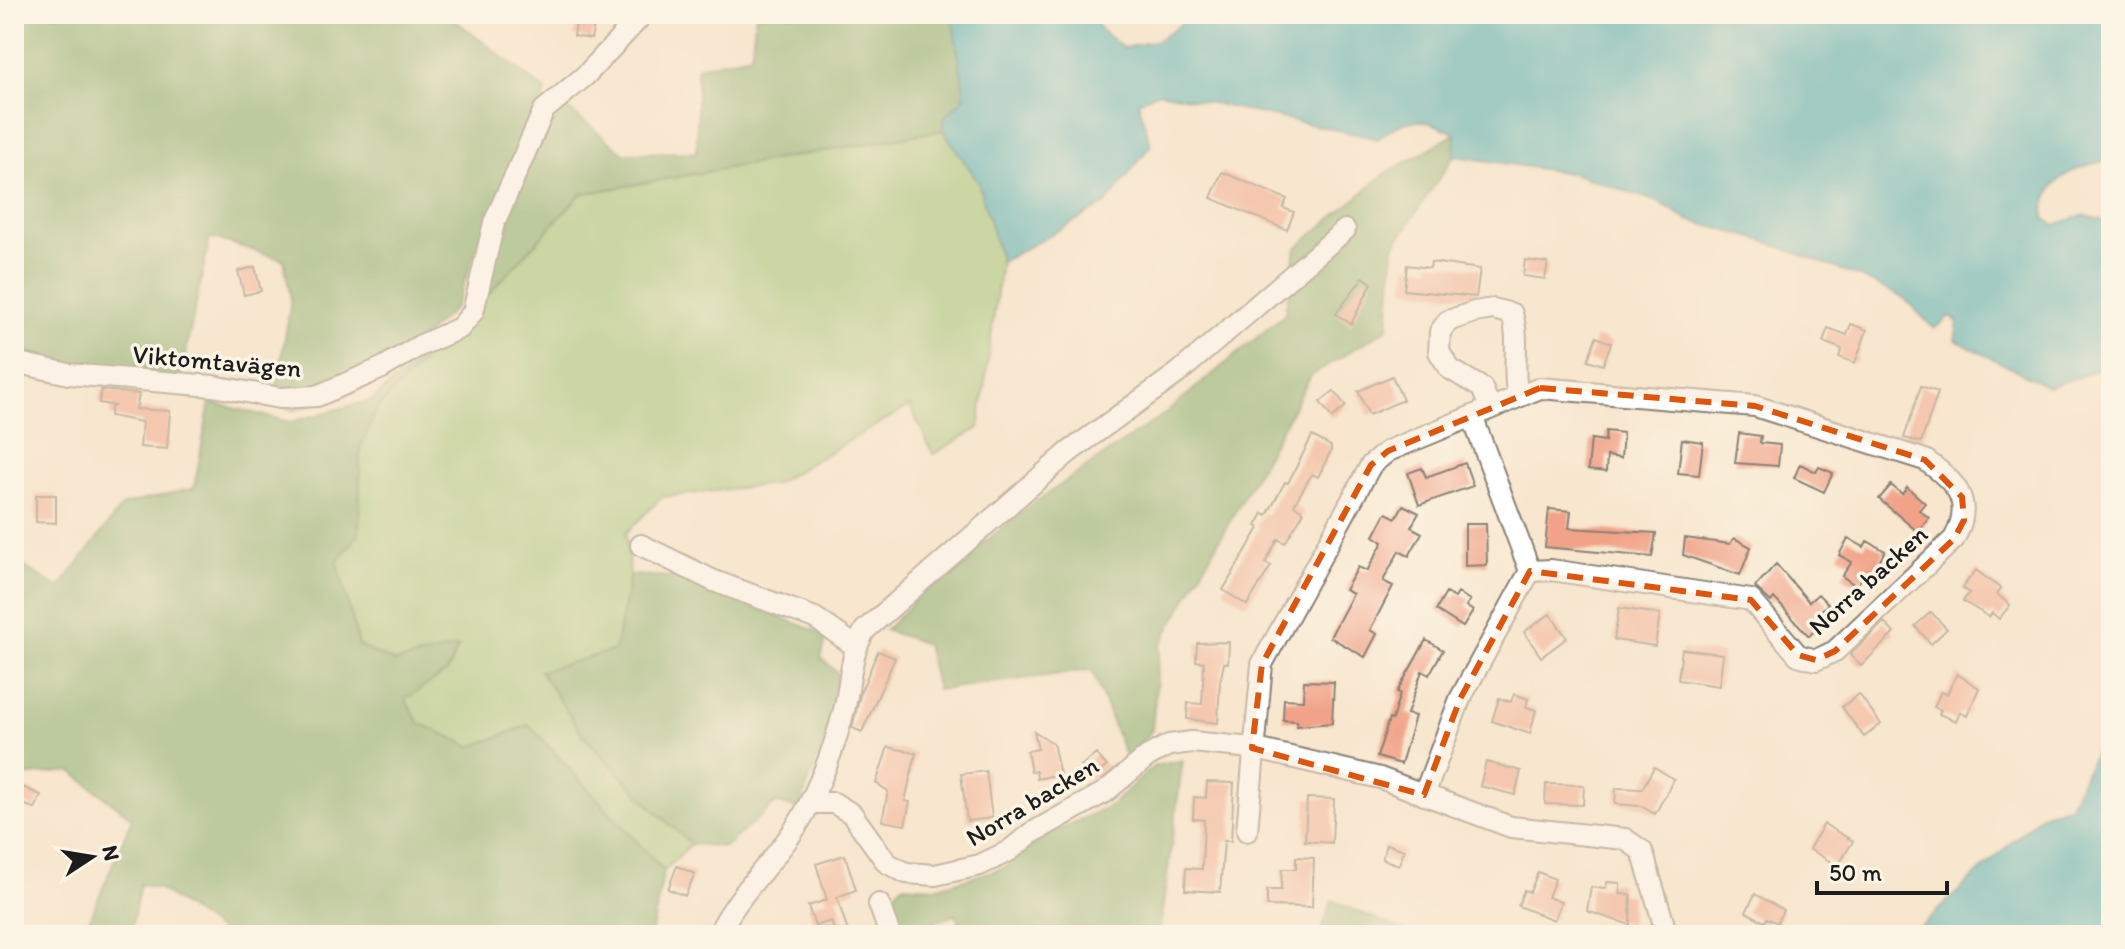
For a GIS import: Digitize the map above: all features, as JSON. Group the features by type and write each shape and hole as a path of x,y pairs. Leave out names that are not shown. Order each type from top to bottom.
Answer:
{"street":[{"name":"Viktomtavägen","path":"14,362 69,374 213,386 280,398 317,396 382,368 419,346 460,328 473,312 494,223 544,110 586,75 643,14"},
{"path":"718,935 747,885 776,854 810,803 846,704 855,646 887,607 1045,473 1178,373 1345,230"},
{"path":"1424,795 1460,699 1530,571 1481,412 1482,388 1450,369 1439,352 1440,332 1448,321 1493,309 1512,314 1517,329 1514,380 1518,397"},
{"name":"Norra backen","path":"1247,831 1252,748 1262,664 1371,465 1388,451 1540,388 1755,406 1925,460 1947,476 1962,497 1964,520 1954,539 1835,651 1816,660 1798,655 1751,600 1551,570 1530,571"},
{"path":"641,545 714,581 815,618 855,646"},
{"name":"Norra backen","path":"810,803 834,803 852,814 887,863 906,873 935,875 980,865 1009,851 1030,834 1105,792 1148,756 1169,745 1192,742 1252,748 1380,778 1511,827 1625,839 1642,851 1667,935"},
{"path":"879,904 890,935"}],"highlighted area":[{"path":"1540,388 1755,406 1925,460 1962,497 1964,520 1954,539 1835,651 1816,660 1798,655 1751,600 1530,571 1460,699 1424,795 1252,748 1262,664 1371,465 1388,451"}],"green space":[{"path":"14,14 447,14 546,91 521,161 482,234 455,308 370,386 295,410 274,405 291,300 284,260 210,237 179,384 14,360"},
{"path":"756,14 952,14 965,97 944,118 943,130 581,194 472,312 554,98 624,153 697,152 697,67 751,55"},
{"path":"943,130 978,181 1001,262 979,428 933,454 910,406 774,484 662,497 626,533 630,575 615,650 583,735 691,844 664,871 529,725 472,747 419,724 404,699 447,672 458,648 395,662 359,646 337,561 359,534 360,448 377,409 581,194"},
{"path":"1455,134 1454,156 1394,246 1388,328 1311,376 1160,646 1152,730 1127,761 1092,670 937,690 926,644 885,630 919,596 1025,509 1163,415 1285,314 1296,248 1385,174"},
{"path":"455,329 377,408 360,448 359,534 337,561 359,646 395,662 458,647 447,672 405,699 419,723 472,747 529,725 664,871 651,935 226,935 159,889 140,884 130,935 83,935 132,818 71,771 14,777 14,560 59,588 123,505 194,488 210,402 290,422 372,400"},
{"path":"630,575 675,577 827,635 821,658 838,673 835,710 799,809 776,803 725,847 691,844 583,735 540,671 615,650"},
{"path":"1183,760 1159,935 967,935 955,915 901,934 894,894 902,885 938,887 1006,867 1046,836 1111,805 1154,766"},
{"path":"1332,900 1413,935 1320,935"}],"water":[{"path":"952,14 1089,14 1101,30 1123,48 1158,40 1195,14 2111,14 2111,160 2074,170 2064,176 2050,193 2044,218 2055,225 2084,215 2111,223 2111,360 2093,372 2049,387 1955,340 1958,322 1950,316 1934,329 1904,298 1860,277 1764,241 1688,220 1658,202 1575,174 1454,156 1455,134 1434,124 1407,122 1378,139 1159,92 1138,102 1151,145 1106,204 1001,262 978,181 943,130 944,118 965,97"},
{"path":"2105,729 2111,733 2111,935 1911,935 2041,815 2070,805"}],"building":[{"path":"577,17 595,21 591,39 574,36"},
{"path":"1222,172 1287,199 1283,208 1294,212 1287,230 1211,198"},
{"path":"1525,260 1548,263 1545,279 1523,276"},
{"path":"1431,262 1480,269 1476,297 1404,290 1407,265 1430,268"},
{"path":"255,267 261,291 244,295 238,271"},
{"path":"1363,277 1372,283 1351,324 1336,314"},
{"path":"1851,324 1867,330 1855,363 1839,357 1842,349 1823,342 1828,328 1847,335"},
{"path":"1596,337 1611,343 1603,365 1588,360"},
{"path":"1392,376 1403,400 1369,415 1358,391"},
{"path":"1921,386 1938,392 1921,442 1904,438"},
{"path":"101,390 139,394 136,409 170,411 167,449 140,447 142,422 110,416 111,407 115,406 99,403"},
{"path":"1334,391 1346,406 1332,418 1320,402"},
{"path":"1606,431 1623,433 1621,458 1607,456 1606,472 1588,470 1591,439 1605,441"},
{"path":"1739,433 1761,436 1760,443 1780,445 1778,466 1735,463"},
{"path":"1312,436 1331,446 1331,451 1318,477 1312,474 1294,505 1304,512 1285,543 1278,539 1265,563 1271,566 1247,605 1223,590 1259,528 1256,526 1263,513 1267,515 1285,482 1288,483"},
{"path":"1682,439 1703,442 1699,475 1678,473"},
{"path":"1465,463 1473,486 1419,505 1408,473 1422,468 1426,477"},
{"path":"1800,464 1816,472 1819,467 1833,473 1824,492 1794,478"},
{"path":"1891,485 1902,494 1907,487 1925,503 1919,510 1929,518 1918,532 1879,499"},
{"path":"36,495 56,495 56,523 36,522"},
{"path":"1403,505 1419,513 1411,527 1422,533 1409,556 1399,551 1383,581 1393,586 1370,630 1377,634 1365,657 1330,637 1353,594 1345,590 1358,567 1367,571 1383,542 1374,536 1386,513 1396,518"},
{"path":"1549,509 1571,511 1569,528 1656,533 1652,557 1545,547"},
{"path":"1465,524 1486,524 1487,565 1465,566"},
{"path":"1685,538 1730,544 1734,538 1751,547 1740,575 1683,555"},
{"path":"1848,538 1864,547 1867,541 1885,551 1873,573 1868,570 1856,586 1842,576 1852,562 1839,555"},
{"path":"1776,564 1809,602 1818,594 1828,604 1817,614 1824,622 1809,636 1774,598 1771,602 1755,587"},
{"path":"1976,570 2001,589 1997,594 2010,605 1999,619 1992,613 1989,617 1963,601 1969,593 1962,588"},
{"path":"1446,593 1455,598 1458,593 1470,600 1466,606 1473,611 1463,627 1436,610"},
{"path":"1619,608 1660,614 1655,646 1614,640"},
{"path":"1931,612 1947,629 1931,644 1915,626"},
{"path":"1550,614 1567,638 1541,657 1524,632"},
{"path":"1884,622 1894,633 1861,666 1850,655"},
{"path":"1426,640 1443,650 1429,675 1422,671 1407,714 1415,716 1401,764 1377,757 1389,719 1392,720 1400,693 1397,692"},
{"path":"1229,642 1228,663 1224,663 1220,682 1218,723 1187,719 1188,703 1202,704 1204,662 1196,661 1197,643"},
{"path":"1682,649 1723,654 1719,686 1678,680"},
{"path":"878,651 895,658 862,732 852,728 861,691"},
{"path":"1957,674 1979,688 1967,716 1960,712 1956,721 1939,714 1941,710 1934,707 1941,692 1947,694"},
{"path":"1304,681 1334,682 1332,723 1297,726 1297,721 1283,720 1284,699 1303,700"},
{"path":"1514,694 1528,699 1526,707 1536,710 1530,734 1492,721 1499,698 1511,702"},
{"path":"1859,694 1881,724 1864,737 1842,707"},
{"path":"1034,731 1053,743 1060,774 1037,779 1036,771 1031,772 1027,751 1038,749"},
{"path":"888,747 916,753 905,801 910,802 905,825 882,821 888,791 876,783"},
{"path":"1096,754 1107,766 1091,779 1081,766"},
{"path":"1486,762 1521,771 1515,795 1480,786"},
{"path":"1654,767 1674,779 1655,814 1641,806 1615,804 1616,788 1642,789"},
{"path":"986,771 992,818 967,821 961,774"},
{"path":"1207,782 1234,783 1231,841 1224,841 1220,892 1185,890 1186,868 1202,869 1204,820 1193,819 1194,797 1206,798"},
{"path":"1546,784 1584,785 1583,805 1545,804"},
{"path":"20,786 41,795 35,809 14,800"},
{"path":"1307,798 1334,799 1332,843 1305,841"},
{"path":"1824,824 1853,841 1838,866 1809,849"},
{"path":"1386,844 1404,850 1399,865 1382,859"},
{"path":"845,855 856,890 837,897 849,935 836,935 831,921 815,926 808,906 827,900 816,864"},
{"path":"1296,857 1314,858 1312,907 1267,906 1267,890 1281,890 1282,869 1296,869"},
{"path":"677,866 695,874 685,896 668,889"},
{"path":"1538,872 1555,879 1548,897 1561,902 1554,920 1518,906 1524,890 1530,892"},
{"path":"1607,882 1620,883 1620,894 1631,895 1630,925 1587,911 1591,887 1606,888"},
{"path":"1755,894 1783,910 1777,923 1767,918 1765,922 1746,912"}]}
